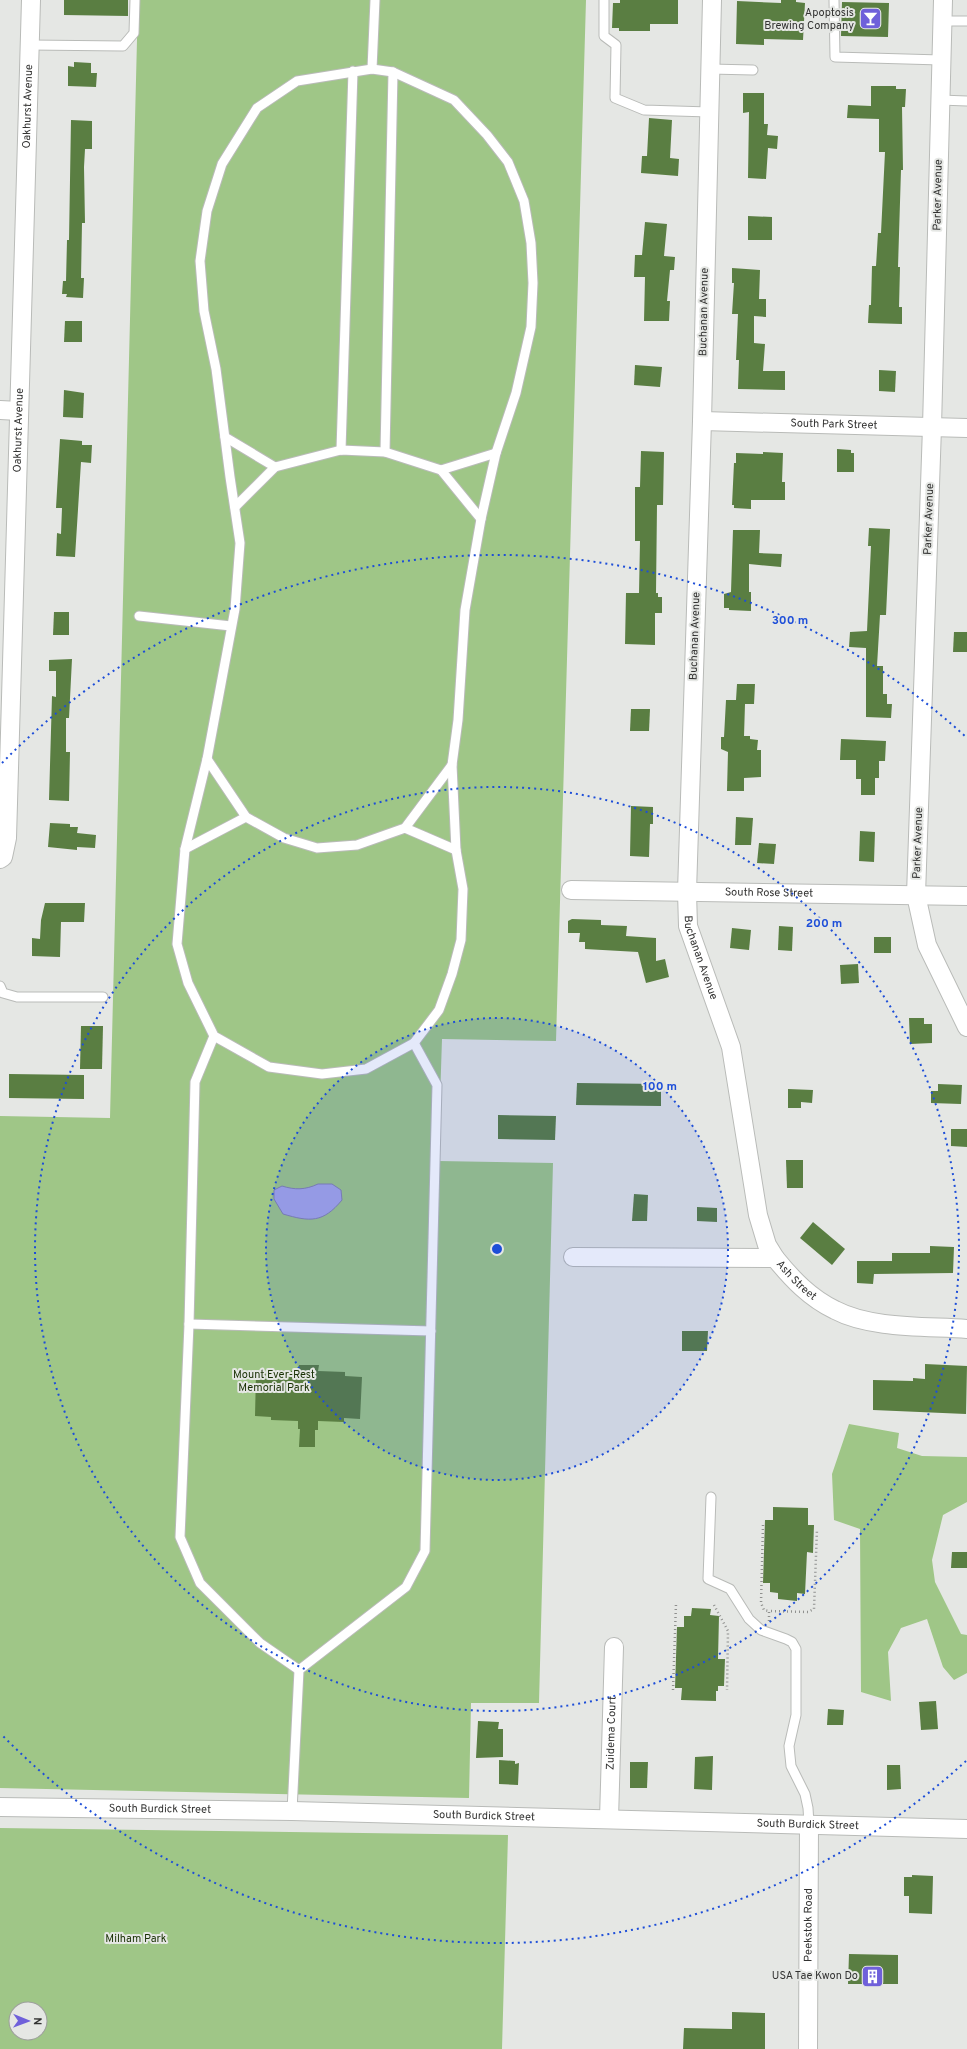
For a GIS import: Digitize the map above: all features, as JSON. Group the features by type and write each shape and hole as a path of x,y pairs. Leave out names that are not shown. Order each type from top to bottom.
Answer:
{"street":[{"name":"Oakhurst Avenue","path":"0,859 2,857 7,838 31,0"},
{"name":"Buchanan Avenue","path":"712,0 702,421 687,892 688,926 732,1047 758,1215 767,1245 775,1258"},
{"name":"Parker Avenue","path":"943,0 932,427 916,896 927,945 967,1027"},
{"path":"0,410 19,411"},
{"name":"South Park Street","path":"702,421 967,428"},
{"name":"South Rose Street","path":"571,890 967,896"},
{"name":"Ash Street","path":"573,1257 775,1258 794,1280 810,1294 842,1314 873,1322 967,1329"},
{"name":"Zuidema Court","path":"609,1819 614,1647"},
{"name":"South Burdick Street","path":"0,1807 292,1811 967,1829"},
{"name":"Peekstok Road","path":"808,1824 808,2049"}],"lane":[{"path":"30,45 123,46 134,33 135,0"},
{"path":"372,69 375,0"},
{"path":"604,0 604,36 616,45 616,98 644,110 709,112"},
{"path":"834,0 835,57 941,60"},
{"path":"943,21 967,21"},
{"path":"372,69 393,72 454,100 487,135 508,162 524,200 531,243 533,282 531,327 516,393 496,453 481,519 465,610 458,720 452,765 456,850 463,888 461,940 452,974 439,1010 414,1043 366,1069 322,1074 269,1067 214,1036 188,983 177,944 185,849 207,759 231,626 240,543 216,369 204,311 200,261 207,211 222,164 257,108 296,81 353,71 372,69"},
{"path":"710,69 753,70"},
{"path":"341,450 353,71"},
{"path":"385,452 393,72"},
{"path":"940,100 967,101"},
{"path":"225,437 275,467"},
{"path":"235,507 275,467 341,450 385,452 440,470 481,519"},
{"path":"440,470 496,453"},
{"path":"139,616 231,626"},
{"path":"207,759 246,817 284,838 317,848 357,845 405,828 452,765"},
{"path":"185,849 246,817"},
{"path":"405,828 456,850"},
{"path":"0,986 4,993 17,997 103,998"},
{"path":"214,1036 195,1082 189,1324 180,1537 200,1584 260,1643 299,1670"},
{"path":"292,1811 299,1670 406,1587 426,1551 438,1085 414,1043"},
{"path":"189,1324 431,1331"},
{"path":"711,1497 708,1579 730,1589 749,1619 761,1630 792,1642 796,1649 796,1715 790,1753 791,1766 805,1794 808,1808 808,1824"}],"path":[{"path":"763,1525 760,1603 764,1610 769,1611 808,1612 814,1609 817,1529"},
{"path":"673,1690 676,1604"},
{"path":"714,1605 728,1631 727,1690"},
{"path":"768,1624 769,1611"}],"green space":[{"name":"Mount Ever-Rest Memorial Park","path":"138,0 586,0 556,1041 442,1039 438,1161 553,1163 539,1703 471,1703 469,1798 0,1788 0,1116 110,1118"},
{"path":"849,1424 899,1433 897,1448 922,1456 967,1457 967,1502 943,1515 932,1560 935,1582 961,1634 967,1635 967,1673 954,1680 943,1667 927,1619 901,1628 888,1652 891,1701 861,1692 860,1529 834,1520 832,1474"},
{"name":"Milham Park","path":"0,1828 508,1835 502,2049 0,2049"}],"water":[{"path":"318,1184 332,1184 341,1190 342,1200 335,1208 322,1217 309,1219 283,1214 274,1199 274,1190 282,1186 300,1189"}],"building":[{"path":"64,0 128,0 128,16 64,15"},
{"path":"620,0 678,0 678,24 650,24 650,31 619,31 619,28 612,28 613,3 620,3"},
{"path":"781,0 796,0 796,2 805,3 803,40 764,39 764,45 736,44 737,1 781,3"},
{"path":"842,2 889,3 888,37 841,36"},
{"path":"74,62 91,63 91,73 97,73 96,87 68,86 68,66 74,67"},
{"path":"871,86 896,86 896,89 906,89 905,107 902,107 903,170 901,170 898,267 900,267 899,307 902,307 902,324 868,323 869,305 871,305 872,266 876,266 878,233 881,233 885,152 879,152 879,119 847,118 848,105 871,106"},
{"path":"743,93 764,93 764,124 768,124 767,135 778,136 777,149 768,148 766,179 748,178 749,112 743,113"},
{"path":"649,118 672,120 670,158 679,159 678,176 641,173 642,156 647,156"},
{"path":"71,120 92,121 92,149 85,149 84,167 85,223 82,223 81,278 84,278 83,298 66,297 67,294 62,294 63,281 66,281 67,240 69,240"},
{"path":"748,216 772,217 772,240 748,240"},
{"path":"645,222 667,224 664,256 675,257 674,270 670,270 667,301 670,301 669,321 644,321 645,277 634,277 635,255 642,255"},
{"path":"732,268 760,270 759,299 766,299 766,317 754,316 754,343 765,344 763,371 785,371 785,390 738,389 739,360 736,360 738,314 732,314 734,283 732,283"},
{"path":"65,321 82,321 82,342 64,342"},
{"path":"635,365 662,367 660,387 634,385"},
{"path":"879,370 896,371 895,392 879,391"},
{"path":"64,390 84,393 83,418 63,417"},
{"path":"60,439 82,441 82,445 92,445 91,463 81,462 75,557 56,556 57,533 61,534 62,508 56,508"},
{"path":"837,449 851,450 851,453 854,453 854,472 837,472"},
{"path":"641,451 664,452 663,505 657,505 656,593 658,593 658,597 662,597 662,613 655,613 655,645 625,644 626,593 639,593 640,541 635,541 635,487 640,487"},
{"path":"763,452 783,453 782,482 785,482 785,500 751,500 751,509 734,508 734,505 732,505 734,463 736,463 736,453 763,454"},
{"path":"869,528 890,529 886,615 880,615 877,666 883,666 883,694 887,694 887,704 892,704 891,718 866,717 866,648 849,647 850,632 867,631 871,546 868,546"},
{"path":"733,530 760,530 759,553 782,554 781,567 749,564 751,611 729,610 729,608 724,608 724,594 731,592"},
{"path":"54,612 69,612 69,635 53,635"},
{"path":"954,632 967,632 967,652 953,652"},
{"path":"72,659 69,718 66,718 66,752 70,752 69,801 49,800 52,696 56,697 56,671 49,671 49,660"},
{"path":"737,684 755,684 754,704 745,704 744,736 750,736 750,739 758,740 757,750 761,750 761,777 744,778 744,791 727,791 728,752 721,749 721,737 724,737 726,700 736,700"},
{"path":"631,709 650,709 649,731 630,731"},
{"path":"841,739 886,741 885,761 879,761 879,778 875,778 875,795 861,795 861,779 856,779 856,760 840,760"},
{"path":"631,806 653,807 653,824 650,824 649,857 630,856"},
{"path":"736,817 753,818 751,845 735,845"},
{"path":"50,823 70,824 70,827 78,827 77,833 96,835 95,848 77,847 77,850 48,847"},
{"path":"860,831 875,832 874,862 859,861"},
{"path":"759,843 776,844 774,864 757,863"},
{"path":"45,903 85,903 84,922 61,922 60,957 32,956 32,938 40,939 41,920"},
{"path":"572,919 601,920 601,925 627,926 626,936 656,938 656,961 665,959 669,977 646,983 638,952 585,949 585,942 579,942 580,933 568,933 568,921"},
{"path":"779,926 793,927 792,951 778,950"},
{"path":"732,928 751,930 749,950 730,948"},
{"path":"874,937 891,937 891,953 874,953"},
{"path":"858,964 859,983 841,984 840,965"},
{"path":"909,1018 924,1018 924,1024 932,1024 932,1043 910,1044"},
{"path":"81,1026 103,1026 102,1069 80,1069"},
{"path":"9,1074 84,1075 84,1099 9,1098"},
{"path":"577,1083 661,1084 661,1106 576,1105"},
{"path":"938,1084 962,1085 961,1104 931,1103 931,1091 938,1091"},
{"path":"788,1089 813,1090 812,1103 801,1102 801,1108 788,1108"},
{"path":"498,1115 556,1116 555,1140 498,1139"},
{"path":"951,1129 967,1129 967,1147 951,1146"},
{"path":"786,1160 803,1160 803,1188 787,1188"},
{"path":"634,1194 648,1195 647,1221 632,1221"},
{"path":"697,1207 717,1208 717,1222 697,1221"},
{"path":"813,1222 845,1249 832,1265 800,1238"},
{"path":"930,1246 954,1247 953,1273 874,1274 873,1284 857,1283 857,1261 892,1261 892,1253 930,1253"},
{"path":"682,1331 708,1331 707,1351 682,1351"},
{"path":"925,1364 967,1366 966,1414 873,1410 873,1380 913,1381 913,1378 925,1379"},
{"path":"299,1365 319,1365 318,1371 345,1372 345,1376 362,1377 360,1419 344,1418 344,1422 318,1421 318,1430 315,1430 315,1447 299,1447 300,1429 298,1429 298,1421 271,1420 271,1417 255,1416 256,1373 273,1373 273,1370 298,1371"},
{"path":"773,1507 808,1508 808,1525 814,1525 813,1553 807,1552 805,1594 797,1593 797,1601 778,1599 778,1593 770,1592 770,1583 763,1583 765,1520 773,1520"},
{"path":"952,1552 967,1552 967,1568 951,1568"},
{"path":"692,1608 711,1609 710,1615 719,1616 718,1659 725,1659 724,1686 718,1686 718,1691 716,1691 716,1701 681,1700 682,1688 675,1688 677,1627 684,1627 684,1616 691,1616"},
{"path":"936,1701 938,1729 921,1730 919,1702"},
{"path":"828,1709 844,1710 843,1725 827,1725"},
{"path":"478,1721 499,1722 498,1729 503,1729 503,1757 476,1758"},
{"path":"713,1756 712,1790 694,1789 695,1757"},
{"path":"499,1760 515,1761 515,1764 519,1763 518,1785 499,1784"},
{"path":"630,1762 648,1762 647,1788 630,1788"},
{"path":"887,1765 900,1765 901,1789 887,1790"},
{"path":"912,1875 933,1876 932,1914 909,1913 909,1896 904,1896 904,1877 912,1877"},
{"name":"USA Tae Kwon Do","path":"849,1954 898,1955 898,1984 848,1984"},
{"path":"732,2012 765,2013 765,2049 683,2049 684,2028 732,2029"}],"place":[{"name":"Apoptosis Brewing Company","path":"870,19"},
{"name":"USA Tae Kwon Do","path":"873,1976"}]}
